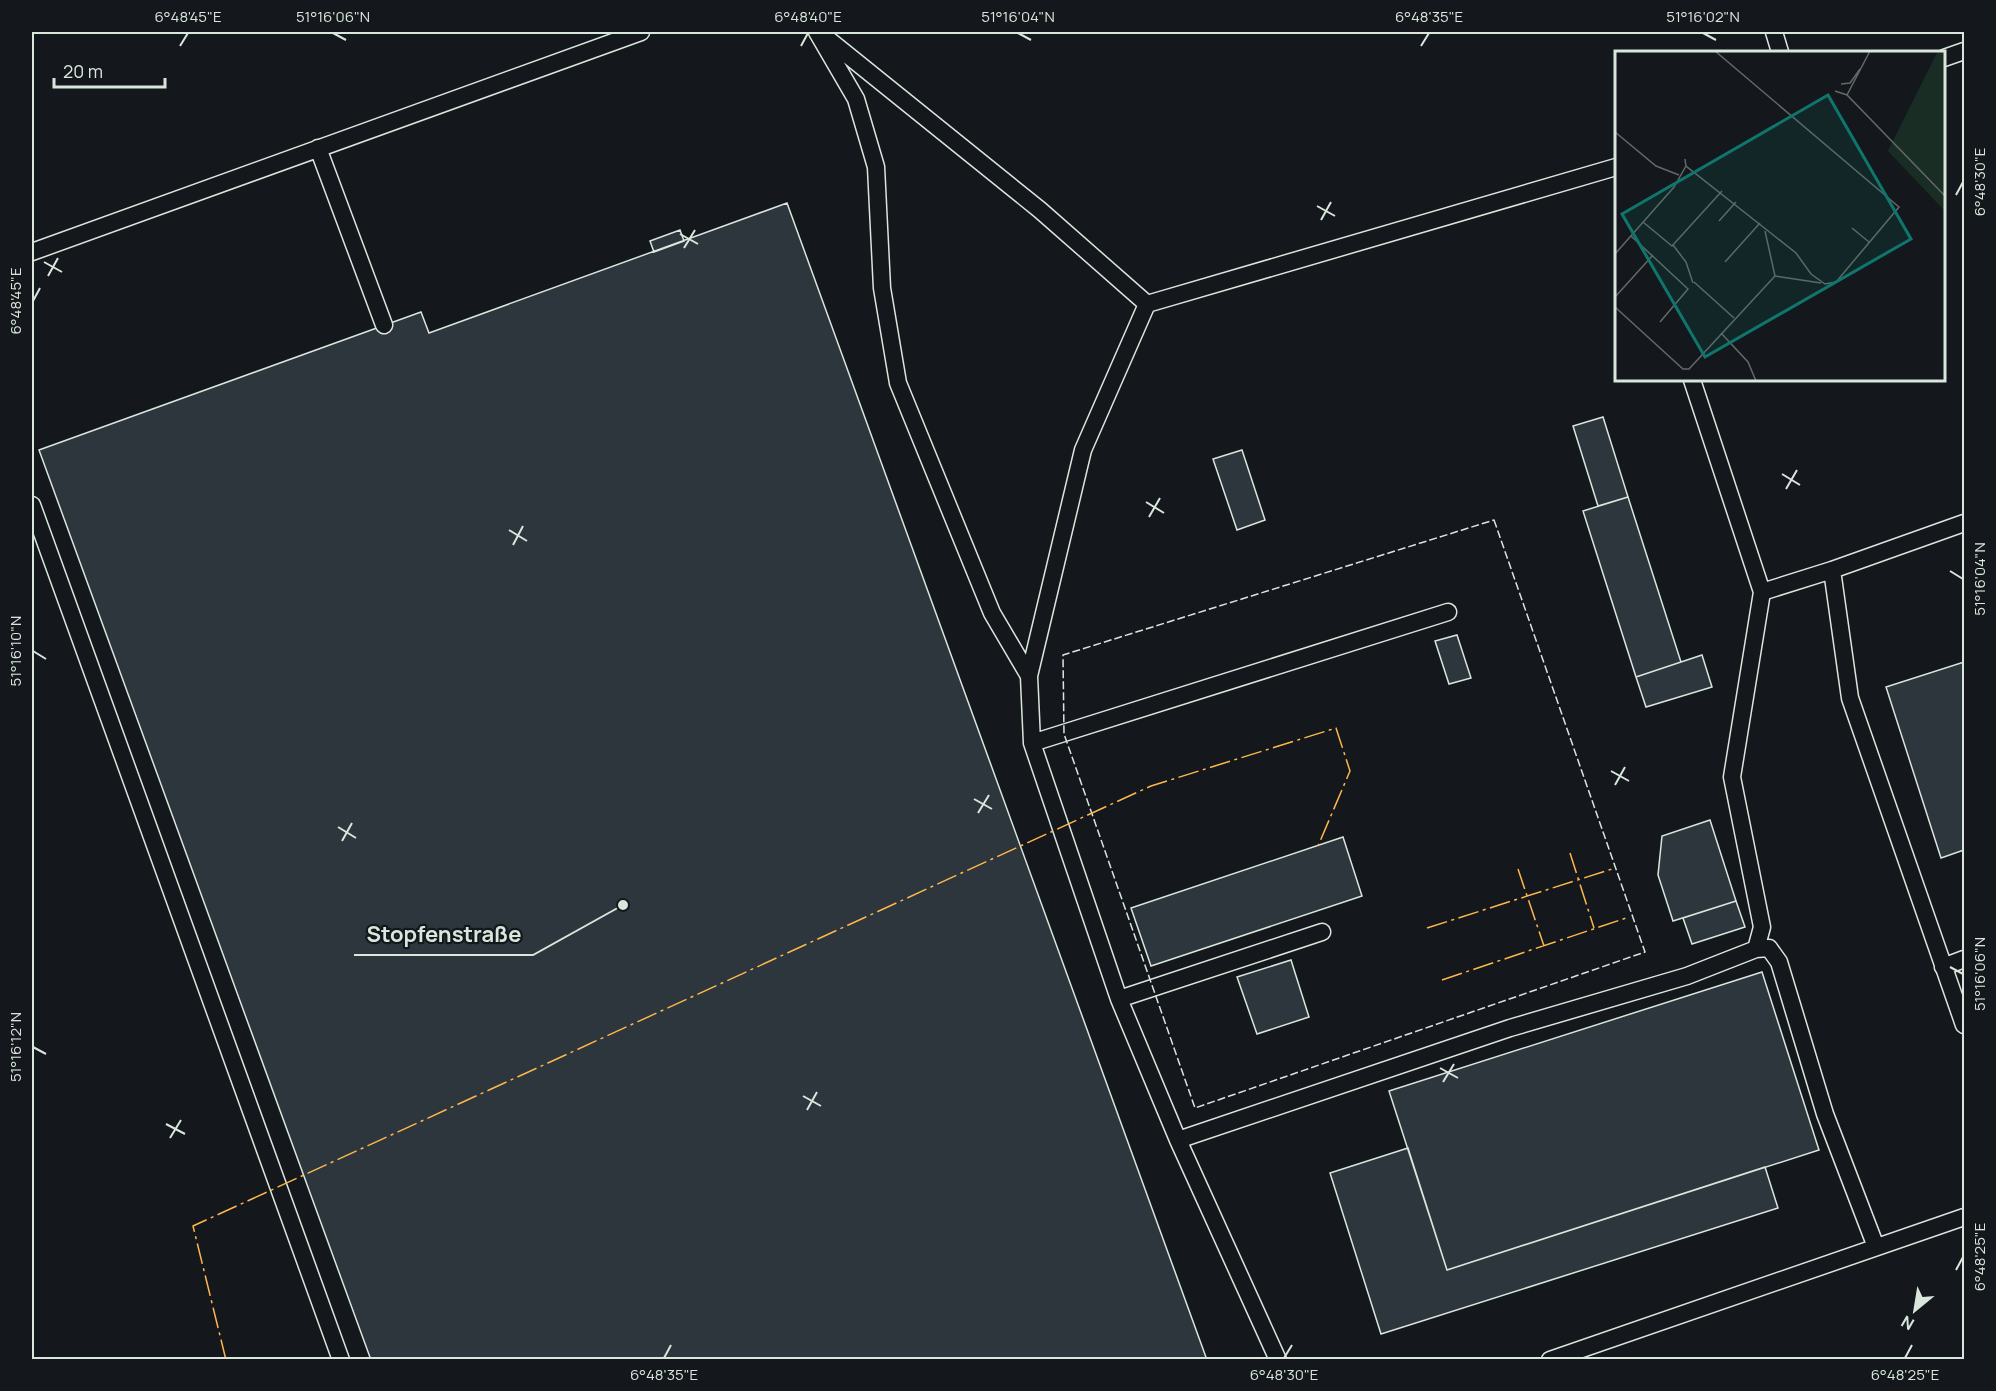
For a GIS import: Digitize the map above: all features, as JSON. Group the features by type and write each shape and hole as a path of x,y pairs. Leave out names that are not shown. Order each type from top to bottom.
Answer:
{"lane":[{"path":"32,252 641,32"},
{"path":"818,32 1040,210 1147,304"},
{"path":"818,32 856,99 876,167 882,288 898,383 992,613 1029,676"},
{"path":"1774,32 1780,51"},
{"path":"1945,58 1965,51"},
{"path":"318,148 384,325"},
{"path":"1147,304 1615,168"},
{"path":"1147,304 1083,450 1029,676 1032,743 1119,999 1178,1140 1278,1359"},
{"path":"1692,381 1762,592 1732,777 1762,927 1756,949"},
{"path":"32,505 341,1359"},
{"path":"1762,592 1965,523"},
{"path":"1832,570 1850,698 1965,1025"},
{"path":"1032,743 1448,612"},
{"path":"1119,999 1322,932"},
{"path":"1178,1140 1510,1029 1687,976 1756,949 1768,948 1779,962 1825,1114 1876,1247"},
{"path":"1943,966 1965,959"},
{"path":"1550,1359 1965,1217"}],"building":[{"path":"787,203 1207,1360 371,1360 39,450 421,312 429,333"},
{"path":"680,230 684,241 654,252 650,241"},
{"path":"1603,417 1628,497 1598,506 1573,426"},
{"path":"1242,450 1265,520 1237,530 1213,459"},
{"path":"1628,497 1681,662 1636,677 1583,511"},
{"path":"1457,635 1471,678 1449,684 1435,641"},
{"path":"1702,655 1712,687 1646,707 1636,677"},
{"path":"1964,662 1964,850 1941,858 1886,687"},
{"path":"1710,820 1736,901 1673,921 1658,875 1662,836"},
{"path":"1343,837 1362,896 1151,966 1131,908"},
{"path":"1736,901 1745,927 1692,944 1683,918"},
{"path":"1291,960 1309,1017 1257,1034 1237,977"},
{"path":"1762,972 1819,1150 1447,1270 1389,1091"},
{"path":"1408,1148 1447,1270 1765,1167 1778,1208 1381,1334 1330,1173"}],"fence":[{"path":"1494,520 1645,952 1195,1108 1064,734 1063,655 1494,520"}],"power":[{"path":"226,1360 193,1226 1151,786 1336,728 1350,771 1318,846"},
{"path":"1570,853 1594,928"},
{"path":"1518,869 1544,946"},
{"path":"1427,928 1612,869"},
{"path":"1442,980 1626,918"}],"place":[{"name":"Stopfenstraße","path":"623,905"}]}
